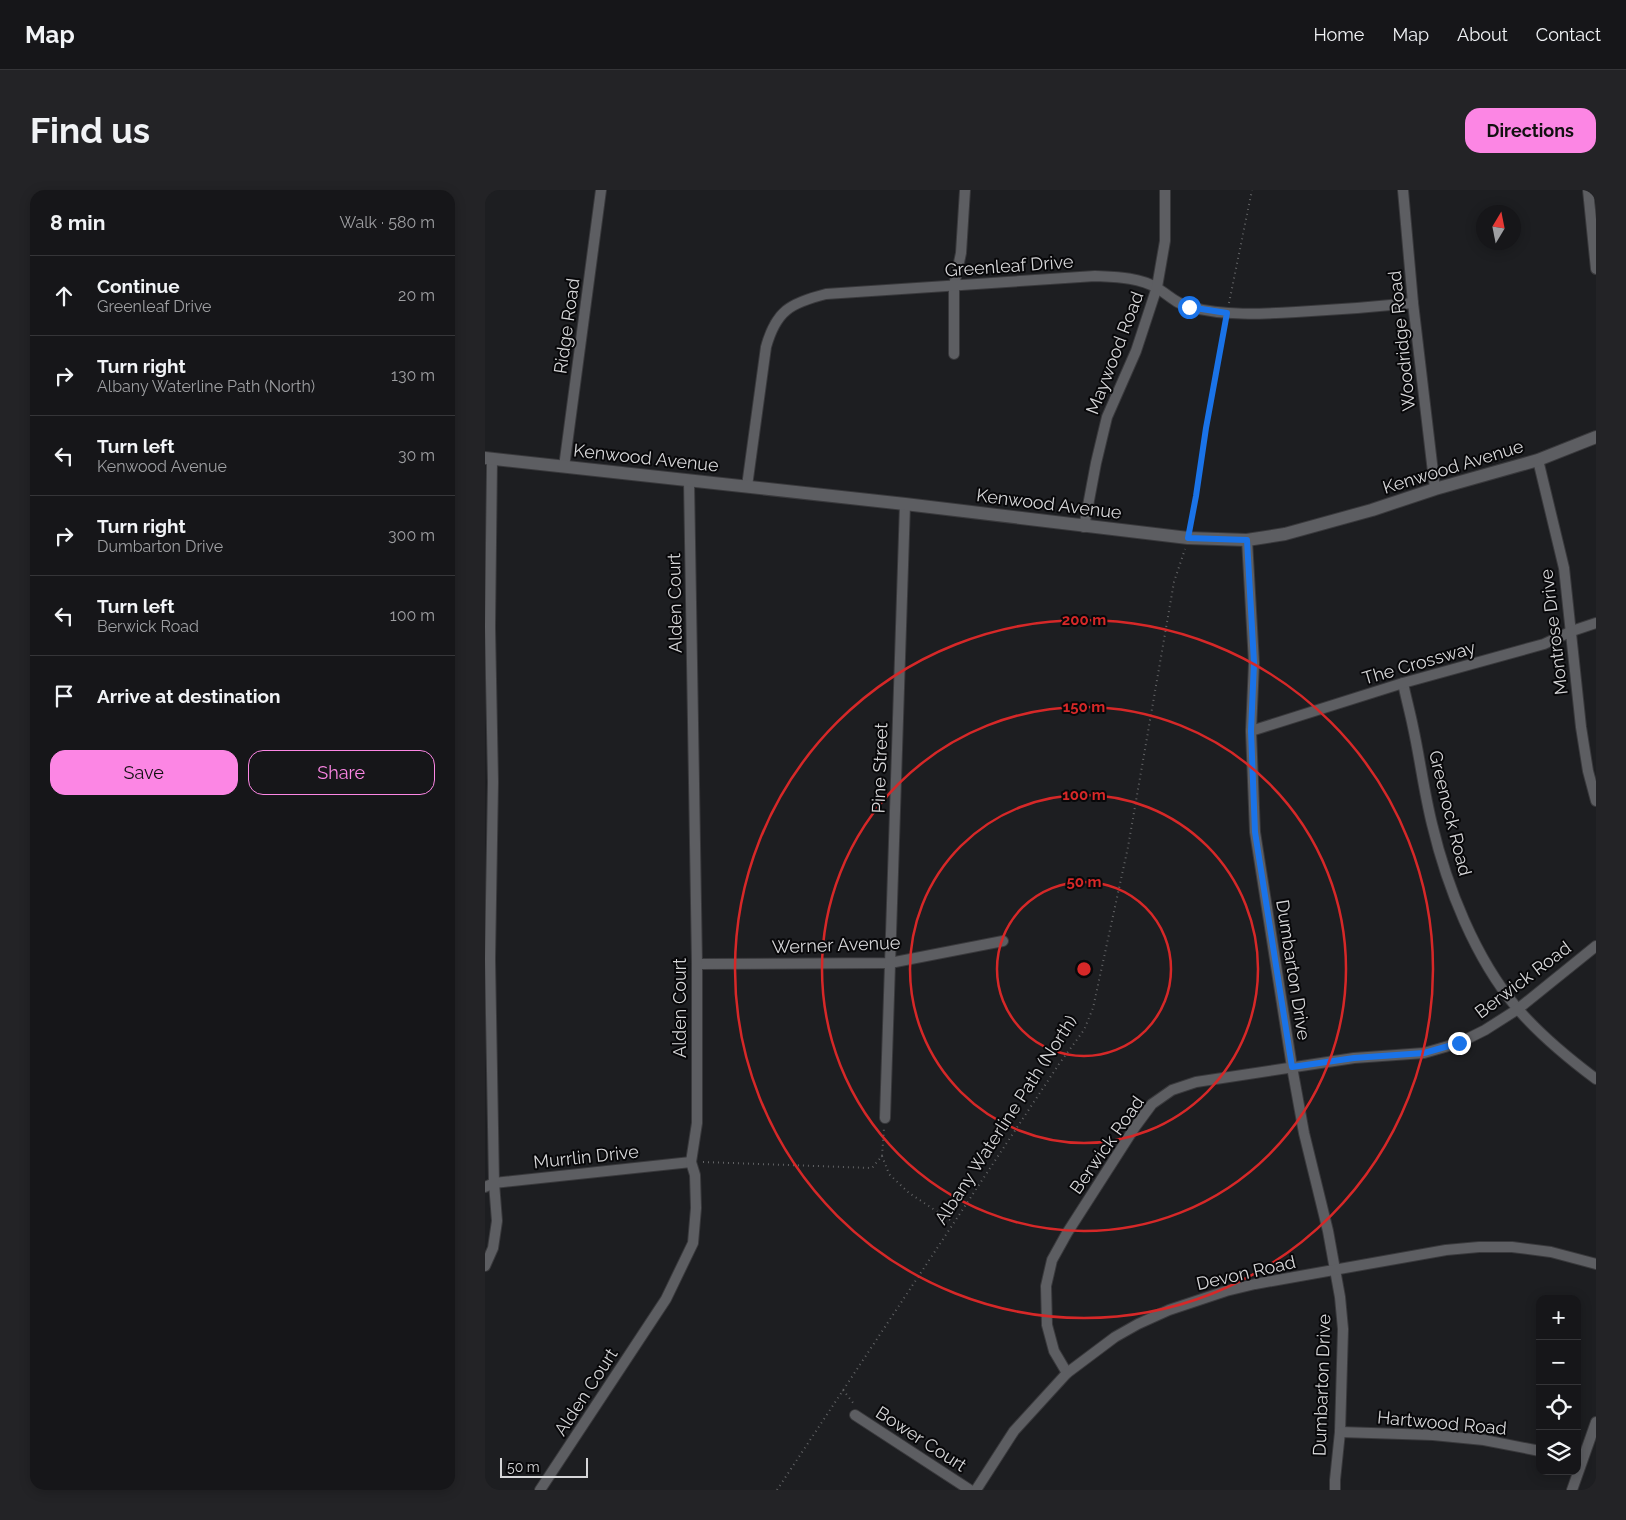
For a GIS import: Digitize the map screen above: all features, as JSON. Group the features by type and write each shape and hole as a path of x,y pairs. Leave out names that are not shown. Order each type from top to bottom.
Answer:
{"street":[{"name":"Ridge Road","path":"564,467 601,190"},
{"path":"954,354 954,286 961,253 965,190"},
{"name":"Maywood Road","path":"1084,527 1107,417 1137,351 1157,288 1165,241 1165,190"},
{"name":"Woodridge Road","path":"1403,190 1413,303 1435,489"},
{"path":"1588,190 1596,269"},
{"name":"Greenleaf Drive","path":"747,486 766,347 772,326 779,316 794,304 808,298 826,294 1095,276 1125,278 1157,288 1174,302 1189,307 1227,313 1267,314 1413,303"},
{"name":"Kenwood Avenue","path":"489,459 905,504 1084,527 1188,538 1247,540 1285,534 1323,524 1435,489 1539,460 1596,437"},
{"path":"485,1266 493,1248 497,1221 489,1185 493,782 489,459"},
{"name":"Montrose Drive","path":"1539,460 1565,568 1581,727 1588,771 1596,801"},
{"name":"Alden Court","path":"540,1490 666,1299 693,1242 696,1208 695,1175 691,1162 697,1123 697,964 689,481"},
{"name":"Pine Street","path":"885,1118 905,504"},
{"name":"Dumbarton Drive","path":"1247,540 1254,663 1251,731 1255,832 1292,1067 1304,1133 1328,1230 1340,1297 1343,1329 1340,1432 1335,1490"},
{"name":"The Crossway","path":"1251,731 1403,683 1544,644 1572,631 1596,623"},
{"name":"Greenock Road","path":"1403,683 1432,824 1443,865 1459,910 1499,983 1518,1008 1562,1053 1596,1079"},
{"name":"Werner Avenue","path":"697,964 890,963 1003,941"},
{"name":"Berwick Road","path":"1067,1373 1054,1351 1047,1325 1046,1286 1052,1260 1067,1233 1135,1127 1152,1104 1172,1090 1196,1082 1354,1058 1424,1053 1459,1043 1485,1030 1518,1008 1596,946"},
{"name":"Murrlin Drive","path":"489,1185 691,1162"},
{"name":"Devon Road","path":"976,1490 1014,1431 1067,1373 1115,1337 1169,1310 1226,1291 1255,1284 1446,1250 1479,1247 1513,1247 1551,1252 1596,1264"},
{"name":"Bower Court","path":"855,1415 970,1490"},
{"path":"1581,1456 1596,1422"},
{"name":"Hartwood Road","path":"1340,1432 1442,1436 1484,1440 1536,1451"},
{"path":"1572,1490 1576,1475"}],"path":[{"name":"Albany Waterline Path (North)","path":"777,1490 1083,1030 1093,1008 1127,847 1174,582 1188,538 1227,313 1252,190"},
{"path":"885,1118 882,1156 889,1174 909,1193 954,1223"},
{"path":"691,1162 873,1168 882,1156"},
{"path":"843,1390 857,1407 855,1415"}],"route":[{"path":"1189,307 1227,313 1188,538 1247,540 1254,663 1251,731 1255,832 1292,1067 1354,1058 1424,1053 1459,1043"}]}
